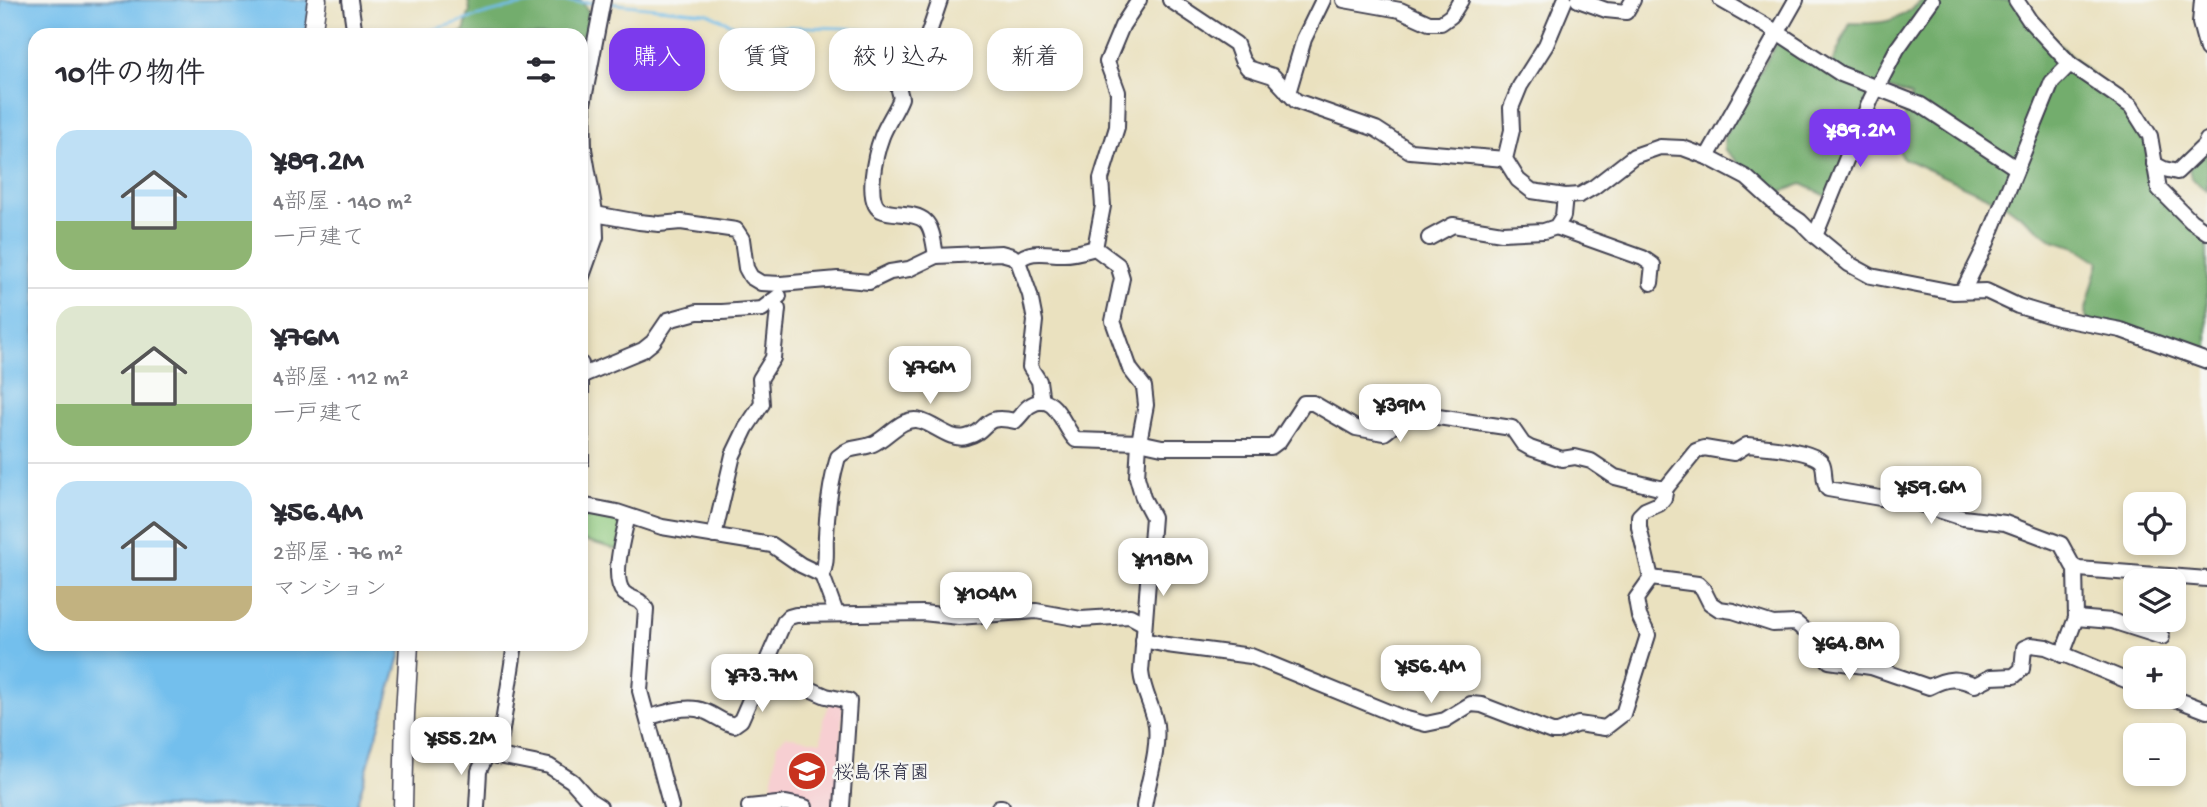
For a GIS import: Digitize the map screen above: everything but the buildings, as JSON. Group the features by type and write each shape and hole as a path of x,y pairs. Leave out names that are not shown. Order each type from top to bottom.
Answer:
{"main road":[{"path":"313,28 317,0"},
{"path":"403,807 410,651"}],"street":[{"path":"350,0 354,28"},
{"path":"936,256 925,221 884,212 878,209 872,197 878,147 901,98 897,82 920,56 940,0"},
{"path":"1096,245 1103,206 1101,179 1117,127 1118,92 1107,62 1122,26 1139,0"},
{"path":"1170,0 1236,44 1248,68 1273,76 1296,101 1376,129 1410,151 1505,159"},
{"path":"1288,93 1304,39 1323,0"},
{"path":"1344,0 1400,10 1429,23 1441,23 1451,16 1461,0"},
{"path":"1565,0 1546,45 1520,86 1511,108 1512,130 1505,159 1518,180 1532,191 1565,196 1580,195 1634,156 1660,147 1684,148 1707,156 1747,178 1849,264 1871,275 1953,292 1986,290 2018,306 2059,318 2121,330 2207,360"},
{"path":"1578,0 1616,12 1626,12 1633,0"},
{"path":"1721,0 1777,32 1841,74 1921,105 2016,168"},
{"path":"1707,156 1796,0"},
{"path":"1815,236 1877,88 1897,50 1932,0"},
{"path":"2016,0 2030,21 2070,64 2131,106 2150,136 2160,189 2191,221 2207,232"},
{"path":"2203,0 2200,23 2207,49"},
{"path":"588,78 602,6"},
{"path":"1963,291 2052,82 2070,64"},
{"path":"2154,164 2177,172 2207,140"},
{"path":"588,173 595,214 588,235"},
{"path":"1556,227 1563,216 1565,196"},
{"path":"595,214 639,222 681,222 736,230 742,239 746,268 751,277 761,284 838,279 869,282 890,272 909,269 936,256 1001,253 1012,256 1018,261 1030,295 1035,321 1030,367 1039,381 1042,402"},
{"path":"1429,238 1453,225 1503,233 1544,231 1556,227 1643,258 1653,265 1651,283"},
{"path":"1018,261 1022,257 1041,252 1063,255 1096,245"},
{"path":"1096,245 1118,265 1122,278 1113,321 1130,369 1144,387 1146,405 1139,442 1137,477 1143,498 1153,517 1143,623 1143,689 1156,724 1155,756 1144,807"},
{"path":"588,367 643,350 653,342 668,320 697,312 762,309 774,302 779,295 781,284"},
{"path":"714,536 733,455 761,404 760,379 773,358 778,309 774,302"},
{"path":"836,614 822,575 827,562 826,536 838,457 845,451 875,443 908,420 919,420 960,438 968,437 999,417 1015,421 1029,405 1042,402 1054,406 1069,434 1076,440 1139,442 1162,447 1271,447 1279,441 1304,403 1313,403 1356,428 1384,433 1400,416 1411,413 1512,428 1523,444 1530,448 1562,459 1576,457 1591,461 1615,477 1666,488"},
{"path":"1143,640 1251,656 1404,718 1426,724 1445,720 1471,704 1482,705 1552,732 1578,724 1605,727 1623,714 1648,635 1639,616 1636,599 1651,578 1639,516 1659,504 1664,498 1666,488 1696,451 1704,448 1734,453 1747,444 1784,449 1819,458 1824,465 1824,484 1828,489 1911,501 1963,518 2005,523 2060,544 2075,568 2076,618 2062,655"},
{"path":"588,507 662,527 772,545 801,565 822,575"},
{"path":"628,516 619,557 618,582 624,593 640,600 646,609 640,691 671,807"},
{"path":"2075,568 2140,576 2207,579"},
{"path":"1651,578 1698,584 1710,603 1719,609 1773,624 1796,623 1829,661 1871,667 1929,687 1948,678 1959,678 1975,685 1991,677 2014,676 2022,669 2024,648 2031,645 2046,647 2123,679"},
{"path":"649,717 691,708 705,711 734,725 741,720 757,678 784,622 789,617 923,614 959,617 1036,611 1080,619 1130,615 1143,623"},
{"path":"2076,618 2112,621 2162,637"},
{"path":"477,807 479,771 492,755 514,651"},
{"path":"757,678 791,681 825,696 849,701 842,807"},
{"path":"2186,703 2207,711"},
{"path":"405,737 549,766 572,781 589,800 600,807"},
{"path":"749,807 786,803 806,807"}],"shaded area":[{"name":"桜島保育園","path":"831,700 843,703 838,807 813,807 800,801 770,802 777,744 786,736 821,742 823,720"}],"green space":[{"path":"468,0 581,0 594,20 588,32 588,28 465,28 470,10"},
{"path":"1922,0 2012,0 2113,95 2147,136 2147,172 2158,193 2207,236 2207,362 2087,320 2085,313 2099,262 2076,247 2053,240 2006,205 1903,158 1895,144 1912,96 1875,84 1828,197 1802,184 1772,195 1724,149 1724,136 1777,42 1782,40 1829,70 1850,23 1871,23 1897,18"},
{"path":"2207,143 2207,191 2191,178 2189,169"},
{"path":"588,511 623,518 618,550 588,541"}],"water":[{"path":"0,0 310,0 307,28 28,28 28,651 401,651 356,807 0,807"}],"waterway":[{"path":"440,28 524,5 551,2 596,3"},
{"path":"606,3 707,13 734,25 845,28"}],"place":[{"name":"桜島保育園","path":"807,771"}]}
